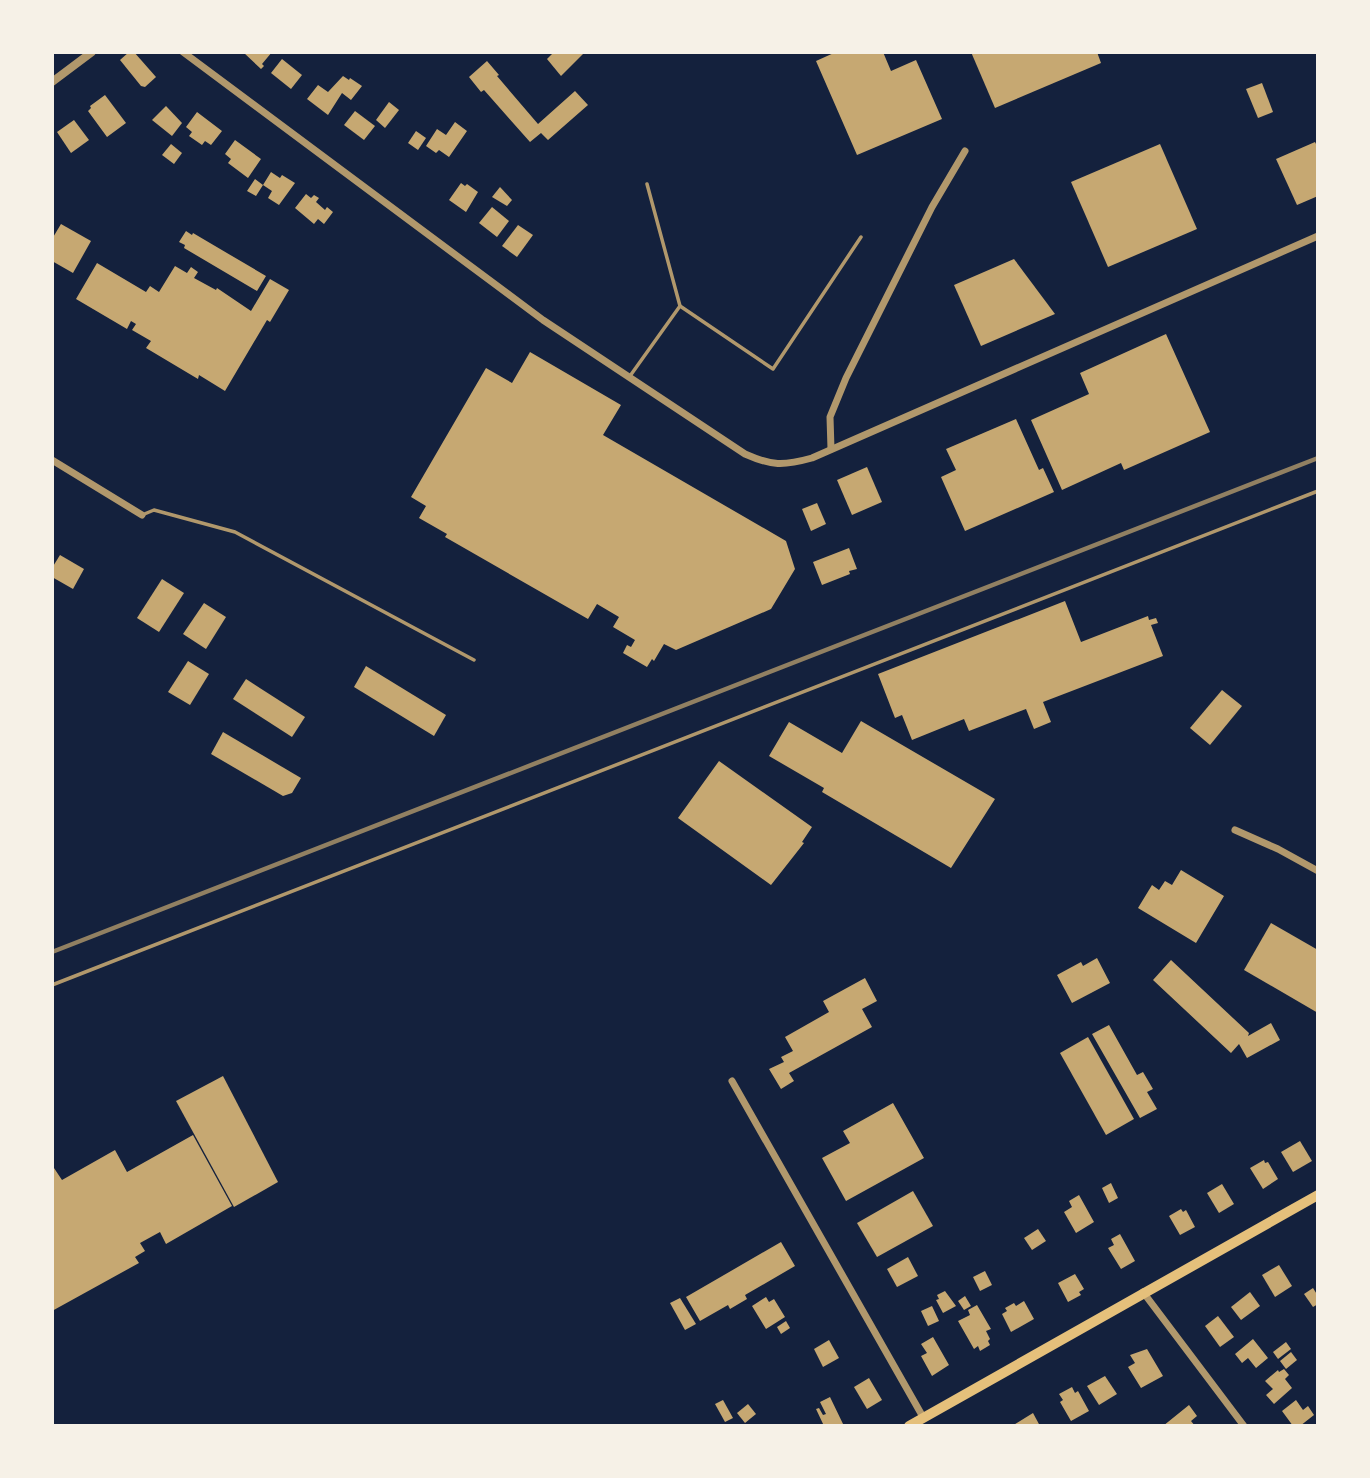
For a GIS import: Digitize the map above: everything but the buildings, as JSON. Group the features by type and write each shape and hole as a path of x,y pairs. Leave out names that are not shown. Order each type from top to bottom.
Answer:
{"main road":[{"path":"909,1426 1318,1195"}],"street":[{"path":"52,82 92,52"},
{"path":"183,52 543,320 745,454 766,463 792,464 831,449 1318,236"},
{"path":"831,449 830,417 846,378 932,206 965,151"},
{"path":"52,460 142,515"},
{"path":"1236,830 1318,871"},
{"path":"732,1081 923,1417"},
{"path":"1143,1292 1244,1426"}],"lane":[{"path":"647,184 680,306 773,369 861,237"},
{"path":"629,377 680,306"},
{"path":"52,985 1318,491"},
{"path":"142,515 154,510 235,532 474,660"}],"railway":[{"path":"52,952 1318,458"}]}
